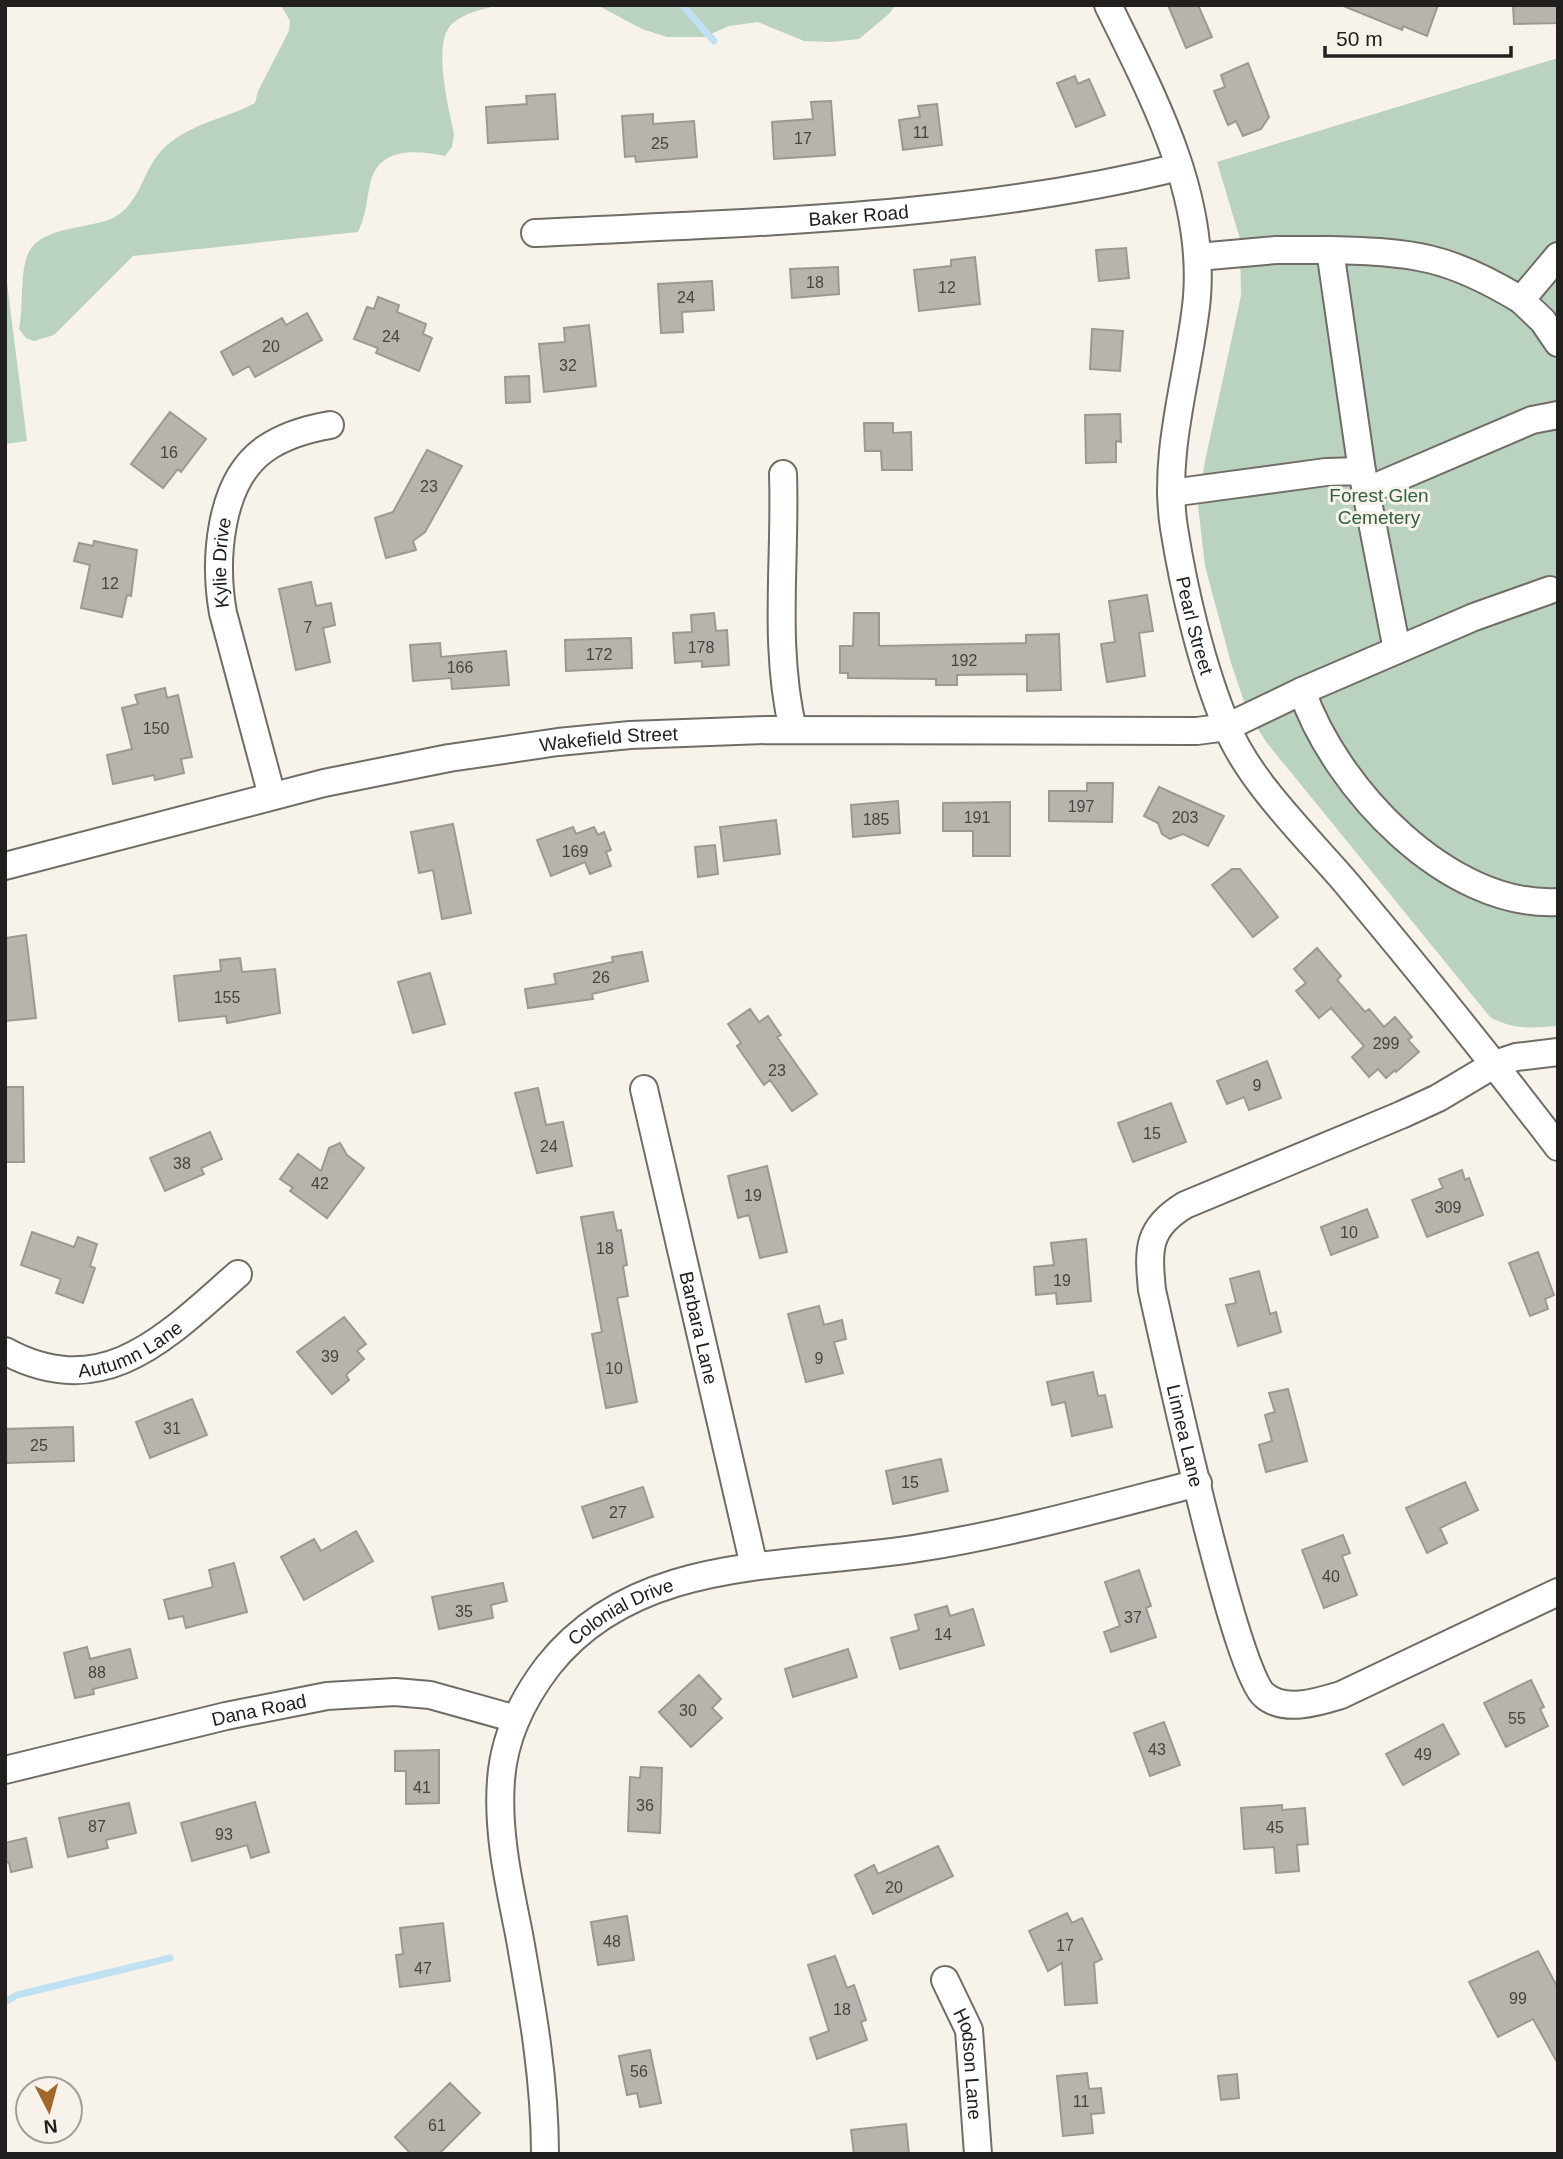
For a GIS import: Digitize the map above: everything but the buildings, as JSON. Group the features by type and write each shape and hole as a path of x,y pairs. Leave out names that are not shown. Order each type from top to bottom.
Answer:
{"street":[{"name":"Pearl Street","path":"1108,5 1161,116 1180,167 1191,211 1198,257 1194,327 1177,426 1171,493 1185,579 1227,727 1267,789 1495,1063 1558,1147"},
{"name":"Baker Road","path":"535,233 892,214 1101,184 1180,167"},
{"path":"1330,250 1364,481 1396,650"},
{"path":"1198,257 1330,250 1427,256 1486,279 1521,300 1543,321 1558,343"},
{"path":"1521,300 1558,256"},
{"path":"1171,493 1326,472 1364,481 1532,420 1558,415"},
{"name":"Kylie Drive","path":"272,796 223,612 218,585 218,547 226,511 252,461 264,449 289,436 330,425"},
{"path":"783,474 780,632 786,699 793,730"},
{"name":"Wakefield Street","path":"5,866 272,796 397,768 505,748 630,735 793,730 1094,733 1196,732 1227,727 1396,650 1474,617 1555,588"},
{"path":"1302,691 1314,724 1342,767 1394,828 1415,847 1451,872 1500,894 1534,902 1558,902"},
{"name":"Linnea Lane","path":"1558,1052 1516,1057 1495,1063 1426,1104 1200,1198 1161,1222 1151,1246 1152,1290 1198,1483 1248,1670 1261,1693 1272,1701 1305,1704 1341,1695 1558,1592"},
{"name":"Barbara Lane","path":"644,1089 754,1566"},
{"name":"Autumn Lane","path":"5,1351 27,1362 55,1369 90,1370 110,1366 152,1346 238,1274"},
{"name":"Colonial Drive","path":"545,2154 542,2076 501,1823 503,1758 516,1719 535,1683 559,1653 603,1616 655,1588 690,1577 754,1566 872,1555 971,1539 1037,1525 1198,1483"},
{"name":"Dana Road","path":"5,1770 238,1713 327,1696 395,1692 430,1695 516,1719"},
{"name":"Hodson Lane","path":"944,1980 968,2030 978,2154"}],"green space":[{"path":"281,5 498,5 463,16 453,23 443,44 443,76 454,134 452,147 445,156 411,152 389,157 381,163 374,172 358,232 133,256 54,335 34,341 26,338 19,329 24,266 30,250 46,236 103,222 123,212 157,155 165,147 186,132 255,103 258,91 289,31 290,21"},
{"path":"597,5 895,5 890,13 859,39 830,42 804,41 758,22 729,26 704,37 667,37 642,29"},
{"name":"Forest Glen Cemetery","path":"1558,58 1558,1026 1531,1027 1515,1026 1490,1017 1267,743 1249,716 1231,663 1205,566 1198,506 1205,461 1241,296 1240,239 1217,162"},
{"path":"5,267 27,441 5,444"}],"waterway":[{"path":"682,5 714,41"},
{"path":"5,2002 17,1995 170,1958"}]}
